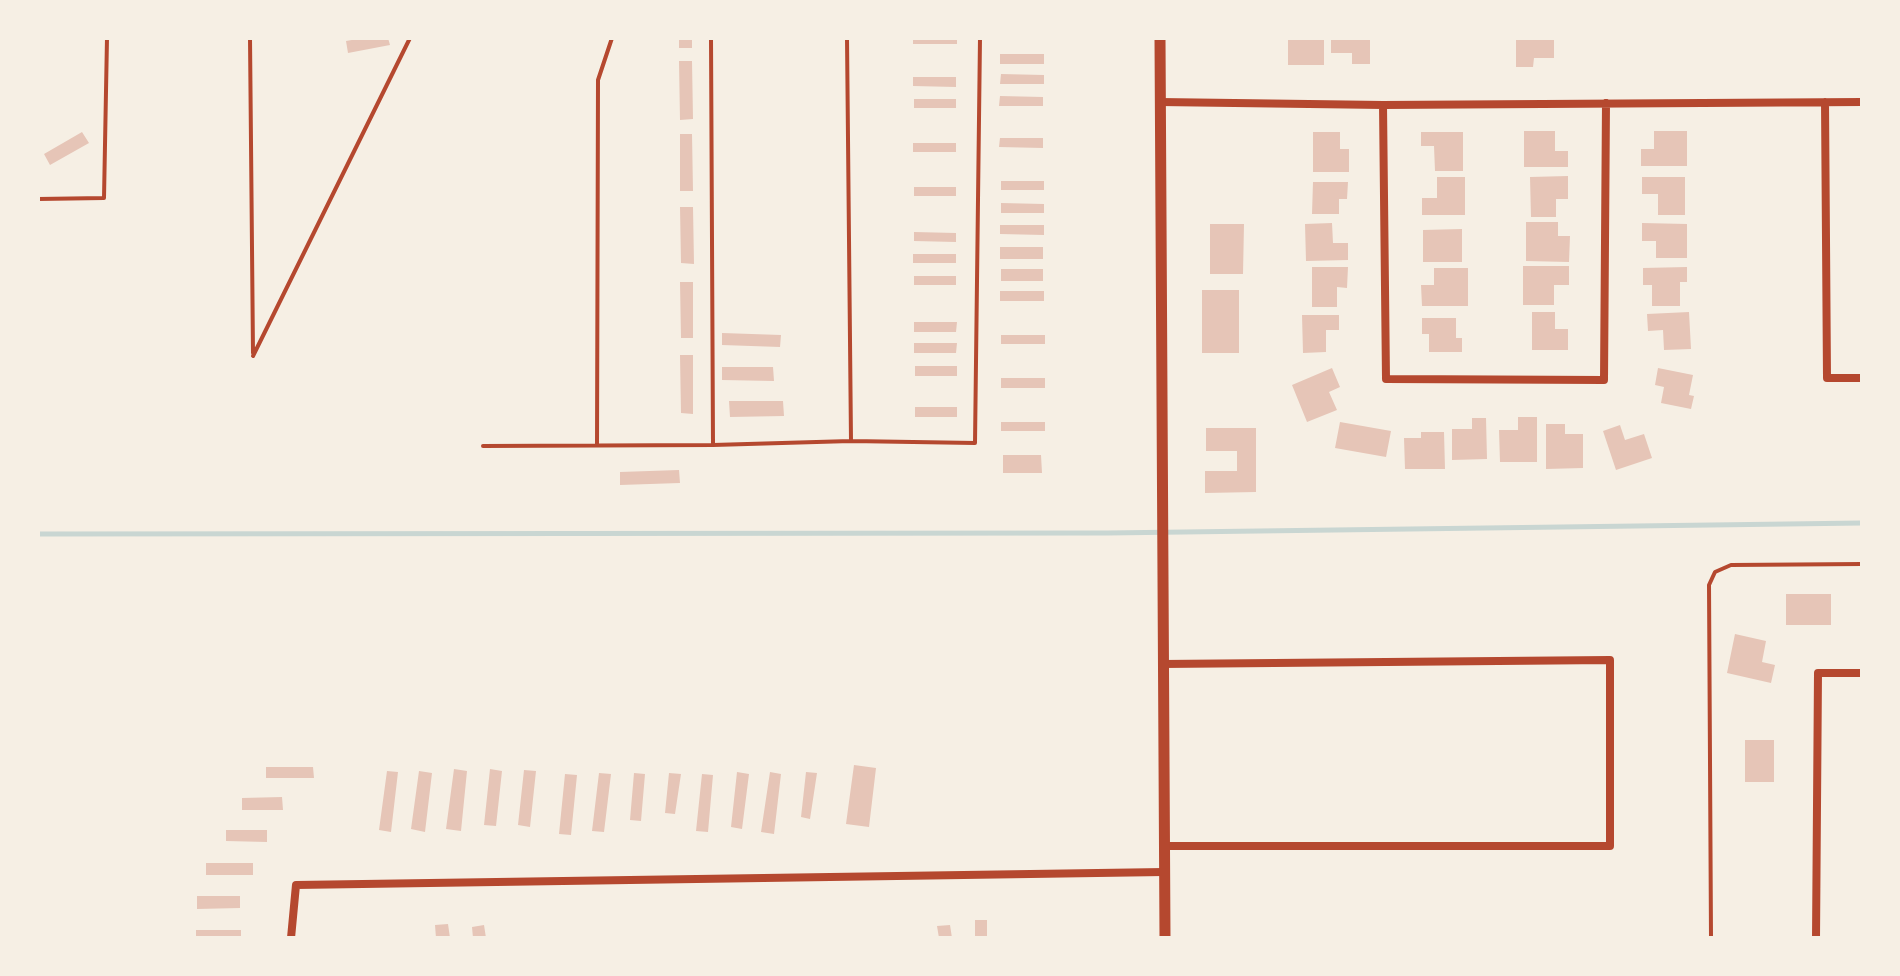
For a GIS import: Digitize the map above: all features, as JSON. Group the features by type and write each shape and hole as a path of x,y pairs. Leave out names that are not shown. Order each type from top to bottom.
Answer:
{"main road":[{"path":"1160,38 1165,938"}],"street":[{"path":"1160,102 1383,105 1862,102"},
{"path":"1825,102 1827,378 1862,378"},
{"path":"1383,105 1386,379 1604,380 1606,103"},
{"path":"1162,664 1610,660 1610,846 1165,846"},
{"path":"1816,938 1818,673 1862,673"},
{"path":"291,938 296,885 1164,872"}],"lane":[{"path":"38,199 104,198 107,38"},
{"path":"250,38 253,356 410,38"},
{"path":"597,445 598,80 612,38"},
{"path":"711,38 713,445"},
{"path":"847,38 851,441"},
{"path":"483,446 851,441 975,443 980,38"},
{"path":"1711,938 1709,585 1715,572 1731,565 1862,564"}],"building":[{"path":"388,38 390,45 348,53 346,41"},
{"path":"679,38 692,38 692,48 679,48"},
{"path":"913,38 957,38 957,44 913,44"},
{"path":"1288,38 1324,38 1324,65 1288,65"},
{"path":"1331,38 1370,38 1370,64 1352,64 1352,53 1331,53"},
{"path":"1516,38 1554,38 1554,58 1534,58 1533,67 1516,67"},
{"path":"1000,54 1044,54 1044,64 1000,64"},
{"path":"679,61 692,61 693,119 680,120"},
{"path":"1001,74 1044,75 1044,84 1000,84"},
{"path":"913,77 956,77 956,87 913,86"},
{"path":"1000,96 1043,97 1043,106 999,106"},
{"path":"914,99 956,99 956,108 914,108"},
{"path":"1524,131 1555,131 1555,151 1568,151 1568,167 1524,167"},
{"path":"1654,131 1687,131 1687,166 1641,166 1641,149 1654,149"},
{"path":"82,132 89,143 50,165 44,154"},
{"path":"1313,132 1340,132 1340,149 1349,149 1349,172 1313,172"},
{"path":"1421,132 1463,132 1463,171 1435,171 1434,146 1421,146"},
{"path":"680,134 692,134 693,191 680,191"},
{"path":"1000,138 1043,138 1043,148 999,147"},
{"path":"913,143 956,143 956,152 913,152"},
{"path":"1568,176 1568,199 1556,199 1556,217 1531,217 1530,177"},
{"path":"1437,177 1465,177 1465,215 1422,215 1422,198 1437,198"},
{"path":"1642,177 1685,177 1685,215 1658,215 1658,194 1642,194"},
{"path":"1001,181 1044,181 1044,190 1001,190"},
{"path":"1313,182 1348,182 1347,199 1339,199 1339,214 1312,214"},
{"path":"914,187 956,187 956,196 914,196"},
{"path":"1001,203 1044,204 1044,213 1001,213"},
{"path":"680,207 693,207 694,264 681,263"},
{"path":"1526,222 1558,222 1558,236 1570,236 1569,262 1526,261"},
{"path":"1332,223 1333,243 1348,243 1348,260 1306,261 1305,224"},
{"path":"1642,223 1687,224 1687,258 1656,258 1656,241 1642,241"},
{"path":"1210,224 1244,224 1243,274 1210,274"},
{"path":"1000,225 1044,225 1044,235 1000,234"},
{"path":"1462,229 1462,262 1423,262 1423,230"},
{"path":"914,232 956,233 956,242 914,241"},
{"path":"1000,247 1043,247 1043,259 1000,259"},
{"path":"913,254 956,254 956,263 913,263"},
{"path":"1523,266 1569,266 1569,285 1554,285 1554,305 1523,305"},
{"path":"1312,267 1348,267 1347,288 1337,287 1337,307 1312,307"},
{"path":"1687,267 1687,282 1680,282 1680,306 1652,306 1652,285 1643,285 1643,268"},
{"path":"1434,268 1468,268 1468,306 1422,306 1421,285 1434,285"},
{"path":"1001,269 1043,269 1043,281 1001,281"},
{"path":"914,276 956,276 956,285 914,285"},
{"path":"680,282 693,282 693,338 681,338"},
{"path":"1202,290 1239,290 1239,353 1202,353"},
{"path":"1000,291 1044,291 1044,301 1000,301"},
{"path":"1532,312 1555,312 1555,329 1568,329 1568,350 1532,350"},
{"path":"1689,312 1691,349 1664,350 1663,330 1648,331 1647,314"},
{"path":"1302,315 1339,315 1339,330 1326,330 1326,352 1303,353"},
{"path":"1422,318 1456,318 1456,338 1462,338 1462,352 1429,352 1429,334 1422,334"},
{"path":"914,322 957,322 956,332 914,332"},
{"path":"722,333 781,335 780,347 722,345"},
{"path":"1001,335 1045,335 1045,344 1001,344"},
{"path":"914,343 957,343 956,353 914,353"},
{"path":"680,355 693,355 693,414 681,413"},
{"path":"915,366 957,366 957,376 915,376"},
{"path":"722,367 773,367 774,381 722,380"},
{"path":"1332,368 1340,387 1329,392 1337,410 1307,422 1292,385"},
{"path":"1658,368 1693,375 1689,395 1694,396 1691,409 1661,403 1664,387 1655,385"},
{"path":"1001,378 1045,378 1045,388 1001,388"},
{"path":"729,401 783,401 784,416 730,417"},
{"path":"915,407 957,407 957,417 915,417"},
{"path":"1518,417 1537,417 1537,462 1500,462 1499,430 1518,430"},
{"path":"1472,418 1486,418 1487,459 1452,460 1452,429 1472,429"},
{"path":"1001,422 1045,422 1045,431 1001,431"},
{"path":"1340,422 1391,431 1386,457 1335,448"},
{"path":"1546,424 1565,424 1565,434 1583,434 1583,468 1546,469"},
{"path":"1620,425 1625,440 1644,434 1652,458 1616,470 1603,431"},
{"path":"1206,428 1256,428 1256,492 1205,493 1205,471 1237,471 1237,451 1206,451"},
{"path":"1421,432 1444,432 1445,469 1405,469 1404,438 1421,438"},
{"path":"1003,455 1041,455 1042,473 1003,473"},
{"path":"679,470 680,483 620,485 620,472"},
{"path":"1786,594 1831,594 1831,625 1786,625"},
{"path":"1735,634 1766,641 1762,662 1775,665 1771,683 1727,673"},
{"path":"1745,740 1774,740 1774,782 1745,782"},
{"path":"854,765 876,768 869,827 846,824"},
{"path":"266,767 313,767 314,778 266,778"},
{"path":"454,769 467,771 461,831 446,829"},
{"path":"490,769 502,771 496,826 484,825"},
{"path":"524,770 536,771 530,827 518,825"},
{"path":"387,771 398,772 391,832 379,830"},
{"path":"419,771 432,773 425,832 411,829"},
{"path":"737,772 749,774 742,829 731,827"},
{"path":"770,772 781,774 774,834 761,832"},
{"path":"806,772 817,773 810,819 801,817"},
{"path":"599,773 611,774 604,832 592,831"},
{"path":"634,773 645,774 641,821 630,820"},
{"path":"669,773 681,774 675,814 665,813"},
{"path":"565,774 577,775 571,835 559,834"},
{"path":"702,774 713,775 708,832 696,831"},
{"path":"282,797 283,810 242,810 242,798"},
{"path":"226,830 267,830 267,842 226,841"},
{"path":"206,863 253,863 253,875 206,875"},
{"path":"197,896 240,896 240,908 197,909"},
{"path":"975,920 987,920 987,938 975,938"},
{"path":"448,924 450,938 436,938 435,925"},
{"path":"484,925 486,938 473,938 472,927"},
{"path":"950,925 952,938 939,938 937,926"},
{"path":"196,930 241,930 241,938 196,938"}],"waterway":[{"path":"38,534 1108,533 1862,523"}]}
